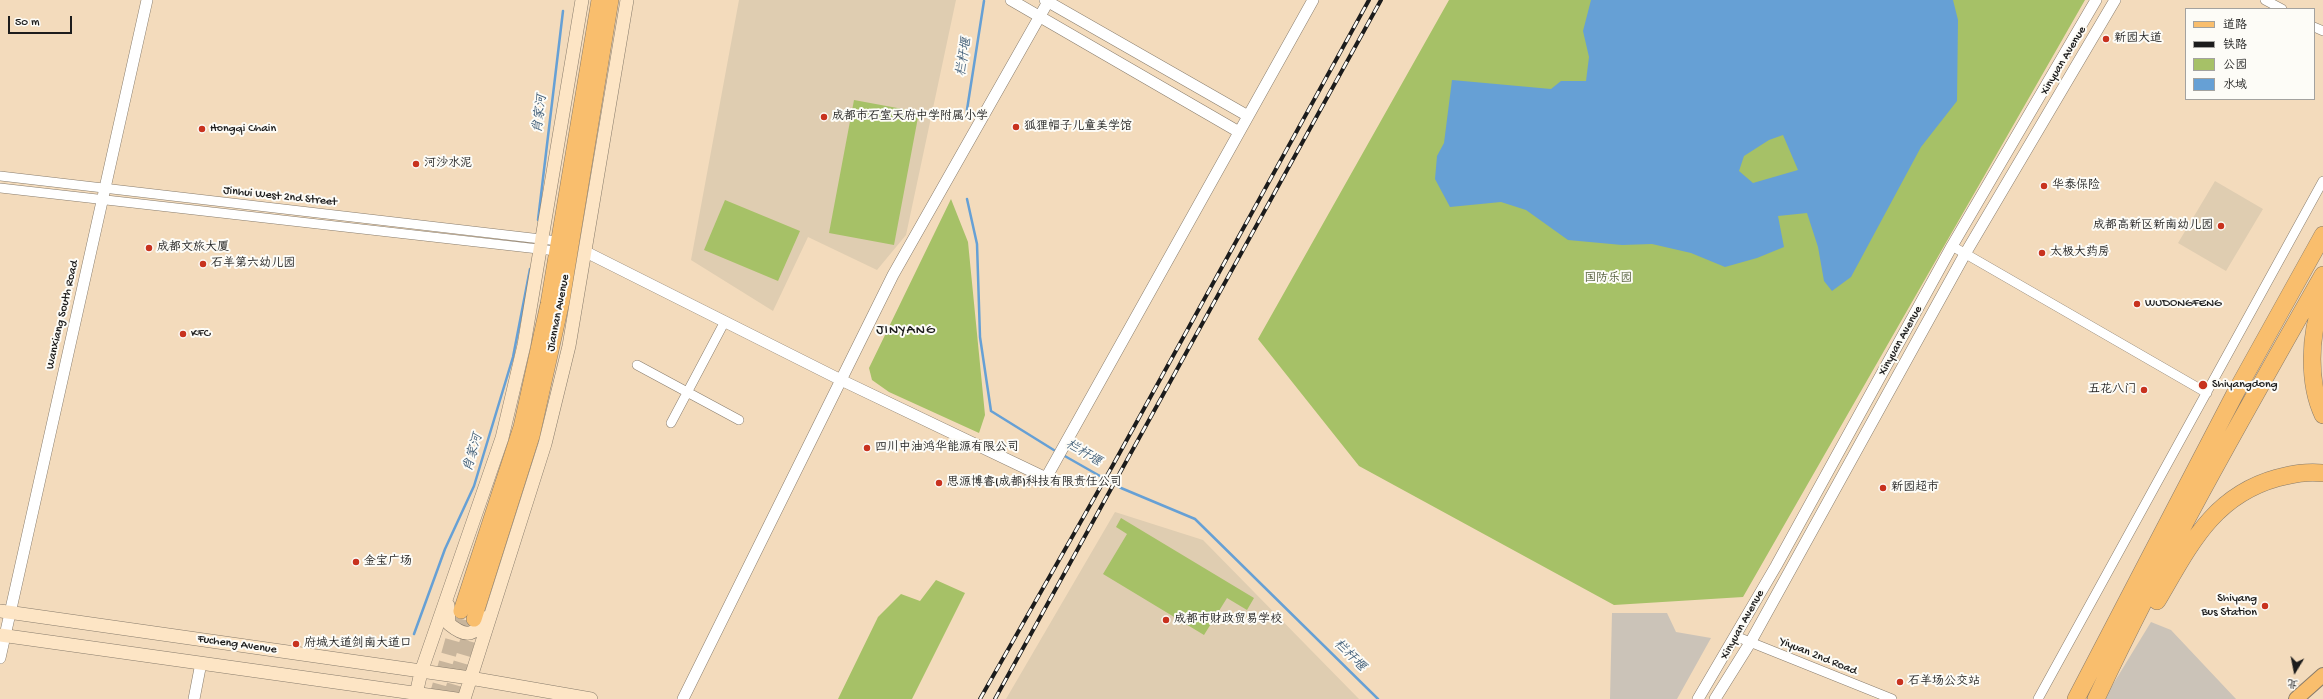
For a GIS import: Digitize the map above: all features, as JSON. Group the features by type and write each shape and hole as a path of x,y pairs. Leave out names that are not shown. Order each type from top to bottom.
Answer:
{"highway":[{"name":"Jiannan Avenue","path":"461,611 521,427 555,303 557,246 599,0"},
{"name":"Jiannan Avenue","path":"474,619 532,436 611,0"},
{"path":"2076,699 2238,388 2323,235"},
{"path":"2096,699 2121,646 2254,396 2323,275"},
{"path":"2323,301 2318,312 2313,353 2312,380 2323,415"},
{"path":"2121,646 2142,628 2192,542 2209,519 2220,508 2242,491 2262,482 2299,473 2323,473"}],"main road":[{"path":"464,699 545,444 569,346 586,252 627,0"},
{"path":"582,1 592,37"},
{"path":"415,696 421,672 450,593 502,438 524,345 582,1"},
{"path":"524,345 555,303"},
{"path":"555,303 569,346"},
{"path":"450,593 447,612 449,624 459,632 469,634 476,631 494,607"},
{"name":"Fucheng Avenue","path":"5,612 470,678 591,699"},
{"name":"Fucheng Avenue","path":"2,636 201,663 415,696 456,699"},
{"path":"2296,699 2323,675"}],"street":[{"name":"Wanxiang South Road","path":"0,658 5,612 105,189 147,0"},
{"path":"1010,0 1239,132"},
{"path":"683,699 893,275 1040,17 1048,0 1248,116"},
{"path":"586,252 724,323 1046,478 1313,0"},
{"name":"Xinyuan Avenue","path":"1698,699 1735,636 1952,246 2096,0"},
{"name":"Xinyuan Avenue","path":"1715,699 1750,643 1965,254 2115,0"},
{"path":"2265,0 2280,8"},
{"name":"Jinhui West 2nd Street","path":"0,176 557,246"},
{"path":"2038,699 2323,181"},
{"name":"Jinhui West 2nd Street","path":"0,188 102,201 541,244"},
{"path":"1952,246 2207,393"},
{"path":"671,423 724,323"},
{"path":"637,365 688,391 739,420"},
{"name":"Yiyuan 2nd Road","path":"1735,636 1892,699"},
{"path":"194,699 201,663"}],"shaded area":[{"name":"成都市石室天府中学附属小学","path":"739,0 956,0 906,235 877,270 808,237 773,311 691,260"},
{"name":"成都高新区新南幼儿园","path":"2215,181 2263,209 2226,271 2178,243"},
{"name":"成都市财政贸易学校","path":"1115,512 1203,540 1359,699 1006,699"},
{"path":"1612,613 1667,613 1676,632 1711,638 1677,699 1610,699"},
{"path":"2151,622 2171,630 2236,699 2104,699"}],"green space":[{"name":"国防乐园","path":"1449,0 2085,0 1743,597 1614,605 1359,466 1258,339"},
{"path":"854,100 919,112 894,245 829,233"},
{"path":"951,199 968,242 985,415 979,433 889,392 872,380 869,368"},
{"path":"725,200 800,231 778,281 704,250"},
{"path":"1121,518 1254,598 1247,610 1227,598 1204,635 1103,574 1127,534 1116,527"},
{"path":"936,580 965,593 912,699 838,699 878,617 901,594 920,601"}],"water":[{"path":"1591,0 1953,0 1958,20 1957,101 1921,147 1851,277 1832,291 1824,281 1818,247 1807,213 1778,216 1784,247 1757,258 1725,267 1691,253 1652,244 1622,245 1568,240 1526,210 1501,202 1450,207 1435,179 1437,156 1444,143 1452,80 1551,89 1561,81 1586,81 1589,57 1583,31","holes":["1783,135 1798,170 1753,183 1739,171 1744,156 1769,140"]}],"waterway":[{"name":"栏杆堰","path":"966,116 984,1"},
{"name":"肖家河","path":"538,220 563,11"},
{"name":"栏杆堰","path":"967,199 977,244 980,337 991,411 1057,452"},
{"name":"肖家河","path":"414,634 445,549 474,486 513,357 530,269"},
{"name":"栏杆堰","path":"1063,455 1121,488 1195,519 1378,699"}],"tunnel":[{"path":"436,699 461,611"},
{"path":"450,699 474,619"}],"railway":[{"path":"980,699 1113,465 1369,0"},
{"path":"995,699 1381,0"}],"place":[{"name":"新园大道","path":"2106,39"},
{"name":"成都市石室天府中学附属小学","path":"824,117"},
{"name":"狐狸帽子儿童美学馆","path":"1016,127"},
{"name":"Hongqi Chain","path":"202,129"},
{"name":"河沙水泥","path":"416,164"},
{"name":"华泰保险","path":"2044,186"},
{"name":"成都高新区新南幼儿园","path":"2221,226"},
{"name":"成都文旅大厦","path":"149,248"},
{"name":"太极大药房","path":"2042,253"},
{"name":"石羊第六幼儿园","path":"203,264"},
{"name":"WUDONGFENG","path":"2137,304"},
{"name":"KFC","path":"183,334"},
{"name":"Shiyangdong","path":"2203,385"},
{"name":"五花八门","path":"2144,390"},
{"name":"四川中油鸿华能源有限公司","path":"867,448"},
{"name":"思源博睿(成都)科技有限责任公司","path":"939,483"},
{"name":"新园超市","path":"1883,488"},
{"name":"金宝广场","path":"356,562"},
{"name":"Shiyang Bus Station","path":"2265,606"},
{"name":"成都市财政贸易学校","path":"1166,620"},
{"name":"府城大道剑南大道口","path":"296,644"},
{"name":"石羊场公交站","path":"1900,682"}],"district":[{"name":"JINYANG","path":"906,331"}]}
